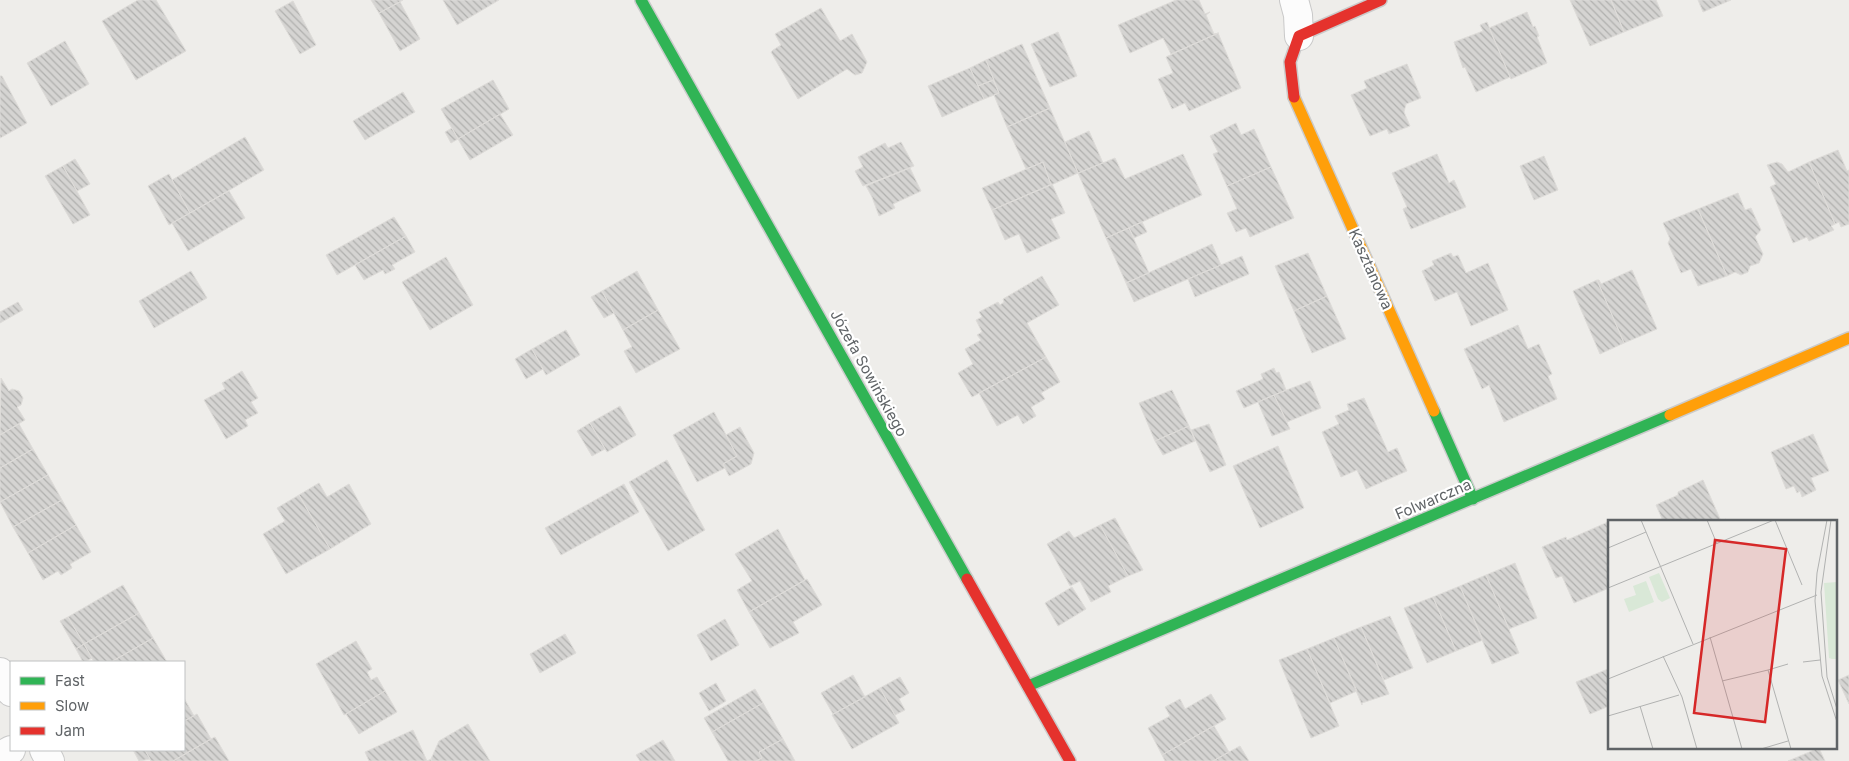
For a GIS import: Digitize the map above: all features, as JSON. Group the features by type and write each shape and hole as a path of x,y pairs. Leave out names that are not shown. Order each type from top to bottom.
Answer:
{"street":[{"name":"Józefa Sowińskiego","path":"641,0 1070,761"},
{"name":"Kasztanowa","path":"1294,0 1298,15 1298,36 1290,62 1292,93 1473,499"},
{"path":"1298,36 1381,0"},
{"name":"Folwarczna","path":"1028,686 1849,338"},
{"path":"0,672 10,690"}],"building":[{"path":"138,0 156,0 186,51 136,80 102,21"},
{"path":"371,0 403,0 379,13"},
{"path":"443,0 499,0 457,25"},
{"path":"1176,0 1199,0 1205,14 1210,12 1206,15 1214,34 1219,33 1171,54 1163,38 1130,53 1118,25"},
{"path":"1570,0 1611,0 1624,32 1590,46"},
{"path":"1611,0 1656,0 1663,16 1624,32"},
{"path":"1698,0 1731,0 1703,12"},
{"path":"293,1 316,45 300,54 275,11"},
{"path":"400,2 420,39 400,51 379,13"},
{"path":"821,8 840,41 852,34 867,62 862,73 855,75 847,69 798,99 771,52 781,45 775,34"},
{"path":"1527,12 1539,36 1537,37 1547,63 1511,79 1489,28"},
{"path":"1487,22 1510,77 1476,92 1465,67 1463,68 1454,42 1483,31 1480,25"},
{"path":"1058,32 1077,76 1050,87 1031,44"},
{"path":"1218,33 1241,88 1189,111 1185,103 1172,109 1158,79 1173,73 1166,57"},
{"path":"65,41 89,84 51,106 27,63"},
{"path":"1022,44 1050,108 1007,127 994,95 999,93 986,60"},
{"path":"986,60 994,80 978,86 970,68"},
{"path":"1407,64 1421,98 1406,104 1404,112 1410,126 1389,134 1387,129 1370,136 1351,95 1367,88 1364,81"},
{"path":"970,68 984,99 942,117 928,86"},
{"path":"0,76 2,76 27,123 0,138"},
{"path":"493,80 509,109 458,139 441,109"},
{"path":"993,80 999,93 984,99 978,86"},
{"path":"403,92 415,112 365,140 353,121"},
{"path":"1050,108 1078,173 1051,185 1043,162 1026,169 1007,127"},
{"path":"500,114 513,135 470,160 458,139"},
{"path":"1236,123 1241,135 1254,129 1271,167 1227,186 1213,154 1218,152 1210,136"},
{"path":"452,128 458,139 451,143 445,132"},
{"path":"1089,131 1103,163 1078,173 1065,142"},
{"path":"245,137 264,170 190,213 172,180"},
{"path":"901,142 914,166 863,186 855,171 863,167 858,157 885,143 888,148"},
{"path":"1838,150 1847,171 1849,170 1849,224 1841,227 1839,222 1835,224 1809,162"},
{"path":"1183,154 1202,195 1106,238 1078,173 1115,158 1125,179"},
{"path":"1437,154 1449,183 1454,180 1466,207 1411,229 1403,209 1407,207 1392,173"},
{"path":"1544,156 1558,190 1534,200 1520,166"},
{"path":"75,159 90,184 77,191 63,166"},
{"path":"1043,162 1051,185 992,210 982,188"},
{"path":"1777,162 1782,164 1788,172 1809,162 1835,224 1831,226 1834,230 1809,241 1807,237 1793,243 1770,187 1776,184 1767,165"},
{"path":"63,166 90,215 73,224 45,176"},
{"path":"1271,167 1294,218 1250,237 1246,228 1236,232 1227,213 1237,209 1227,186"},
{"path":"910,168 921,191 893,204 895,208 879,216 866,186"},
{"path":"169,174 190,213 169,225 148,186"},
{"path":"1052,184 1065,213 1051,219 1060,238 1027,253 1019,234 1005,240 992,210"},
{"path":"229,191 245,218 188,251 172,223"},
{"path":"1738,193 1745,210 1751,208 1761,230 1755,237 1763,254 1759,263 1750,266 1748,272 1741,275 1735,272 1727,276 1698,209"},
{"path":"1698,209 1727,276 1698,286 1691,269 1681,273 1668,243 1670,239 1663,223"},
{"path":"394,217 406,236 337,275 326,255"},
{"path":"1142,222 1147,232 1134,238 1129,228"},
{"path":"1129,228 1149,273 1126,283 1106,238"},
{"path":"406,236 415,252 392,265 395,269 385,274 383,270 364,280 355,265"},
{"path":"1212,244 1221,265 1134,302 1126,283"},
{"path":"1308,253 1327,296 1294,311 1275,266"},
{"path":"1451,253 1453,257 1458,255 1466,273 1488,263 1508,310 1471,326 1457,292 1435,301 1422,271 1434,265 1432,261"},
{"path":"1242,256 1249,274 1195,297 1188,279"},
{"path":"446,257 473,305 430,330 402,282"},
{"path":"1632,270 1657,329 1624,343 1597,280 1601,284"},
{"path":"191,271 207,298 154,328 139,301"},
{"path":"637,271 658,310 623,330 602,291"},
{"path":"1042,276 1059,305 1027,323 1046,357 972,397 958,373 973,364 965,349 981,340 977,335 982,332 976,320 982,317 979,312 998,302 1000,305 1004,302 1003,299"},
{"path":"1597,280 1624,343 1600,354 1573,291"},
{"path":"602,291 614,313 604,318 591,297"},
{"path":"1327,296 1346,339 1312,353 1294,311"},
{"path":"18,302 23,310 0,323 0,312"},
{"path":"658,310 680,349 636,373 624,351 632,347 623,330"},
{"path":"1518,325 1528,349 1539,344 1552,374 1548,376 1557,399 1504,422 1489,385 1482,389 1464,349"},
{"path":"566,330 580,355 546,375 532,349"},
{"path":"532,349 543,369 526,379 515,359"},
{"path":"1046,357 1060,382 1041,393 1045,399 1031,407 1036,416 1023,424 1018,415 997,426 979,393"},
{"path":"1274,368 1276,373 1279,372 1286,390 1244,408 1236,391 1263,379 1261,374"},
{"path":"242,371 258,398 251,402 258,413 245,420 248,426 226,439 204,400 225,389 222,383"},
{"path":"1,378 9,391 12,389 19,391 23,398 21,405 17,407 25,420 0,435"},
{"path":"1310,381 1321,408 1287,422 1274,395"},
{"path":"1172,390 1189,426 1155,441 1139,403"},
{"path":"1274,395 1290,429 1272,436 1258,402"},
{"path":"1364,398 1388,452 1397,448 1407,471 1366,489 1357,470 1341,477 1322,432 1339,424 1335,416 1349,410 1347,404"},
{"path":"620,406 636,435 607,452 590,423"},
{"path":"714,412 737,456 723,464 725,468 697,482 673,435"},
{"path":"590,423 605,449 592,456 577,431"},
{"path":"19,424 33,449 0,468 0,435"},
{"path":"1209,424 1226,465 1210,472 1191,430"},
{"path":"1189,426 1195,441 1163,455 1155,441"},
{"path":"740,427 754,453 751,464 729,476 723,464 737,456 726,435"},
{"path":"1813,434 1829,471 1811,478 1816,490 1802,497 1800,491 1797,493 1794,486 1786,489 1771,452"},
{"path":"1278,446 1304,508 1260,528 1233,466"},
{"path":"33,449 48,475 0,502 0,468"},
{"path":"667,460 705,530 668,551 629,482"},
{"path":"48,475 62,500 13,527 0,502"},
{"path":"1703,480 1721,520 1663,520 1656,505 1678,495 1678,492"},
{"path":"319,483 327,497 349,484 371,524 330,549 299,495"},
{"path":"624,484 639,512 561,555 545,528"},
{"path":"299,495 330,549 286,574 263,534 285,521 277,508"},
{"path":"62,500 76,525 28,553 13,527"},
{"path":"1115,518 1143,570 1128,576 1100,525"},
{"path":"1608,522 1608,588 1574,603 1562,576 1556,578 1542,547 1566,537 1567,540"},
{"path":"76,525 91,552 70,564 72,568 61,575 58,571 43,580 28,553"},
{"path":"1100,525 1128,576 1108,586 1111,592 1091,602 1080,581 1070,586 1047,544 1069,531 1074,538"},
{"path":"778,529 805,580 749,612 737,590 752,581 735,554"},
{"path":"1515,563 1537,618 1509,629 1486,575"},
{"path":"1486,575 1519,653 1492,664 1460,586"},
{"path":"807,579 822,605 793,622 799,633 770,648 749,612"},
{"path":"123,585 139,613 84,644 68,617"},
{"path":"1460,586 1483,640 1456,651 1433,597"},
{"path":"1072,587 1086,609 1058,626 1045,603"},
{"path":"1433,597 1456,651 1427,663 1404,608"},
{"path":"139,613 153,638 113,661 93,661 84,644"},
{"path":"1390,616 1413,668 1384,680 1361,627"},
{"path":"68,617 84,644 76,649 60,621"},
{"path":"725,619 739,645 711,661 697,635"},
{"path":"1361,627 1389,694 1362,703 1362,705 1334,638"},
{"path":"565,634 576,653 540,673 530,654"},
{"path":"153,638 166,661 113,661"},
{"path":"1334,638 1357,691 1330,703 1307,649"},
{"path":"356,641 372,669 367,672 371,680 377,677 385,691 344,715 316,664"},
{"path":"84,644 92,658 82,661 76,649"},
{"path":"1307,649 1339,726 1311,738 1279,660"},
{"path":"1608,669 1608,706 1590,714 1576,682"},
{"path":"853,675 865,697 833,714 821,693"},
{"path":"1849,675 1849,704 1838,680"},
{"path":"900,677 909,693 899,699 905,710 895,715 880,688"},
{"path":"716,683 726,701 709,711 699,693"},
{"path":"880,688 899,723 852,749 832,715"},
{"path":"755,689 763,703 712,732 704,718"},
{"path":"385,691 397,712 359,734 346,714"},
{"path":"1211,694 1226,719 1162,755 1148,728 1170,716 1165,707 1180,699 1185,709"},
{"path":"185,700 194,716 185,720"},
{"path":"763,703 783,739 759,752 762,758 756,761 728,761 712,732"},
{"path":"197,714 211,739 173,761 151,761 146,751 185,751 185,720"},
{"path":"468,724 490,761 432,761 431,759 439,741"},
{"path":"1214,726 1229,752 1213,761 1165,761 1162,755"},
{"path":"413,730 427,761 369,761 365,752"},
{"path":"215,737 229,761 173,761 211,739"},
{"path":"783,739 795,761 756,761 762,758 759,752"},
{"path":"663,740 675,761 640,761 636,755"},
{"path":"1240,746 1249,761 1213,761 1229,752"},
{"path":"1819,748 1825,761 1788,761"},
{"path":"134,751 146,751 150,759 139,761"}],"traffic: fast":[{"path":"641,0 967,579"},
{"path":"1434,411 1473,499"},
{"path":"1028,686 1670,415"}],"traffic: slow":[{"path":"1294,97 1434,411"},
{"path":"1670,415 1849,338"}],"traffic: jam":[{"path":"1294,97 1290,62 1299,36 1381,0"},
{"path":"967,579 1070,761"}]}
